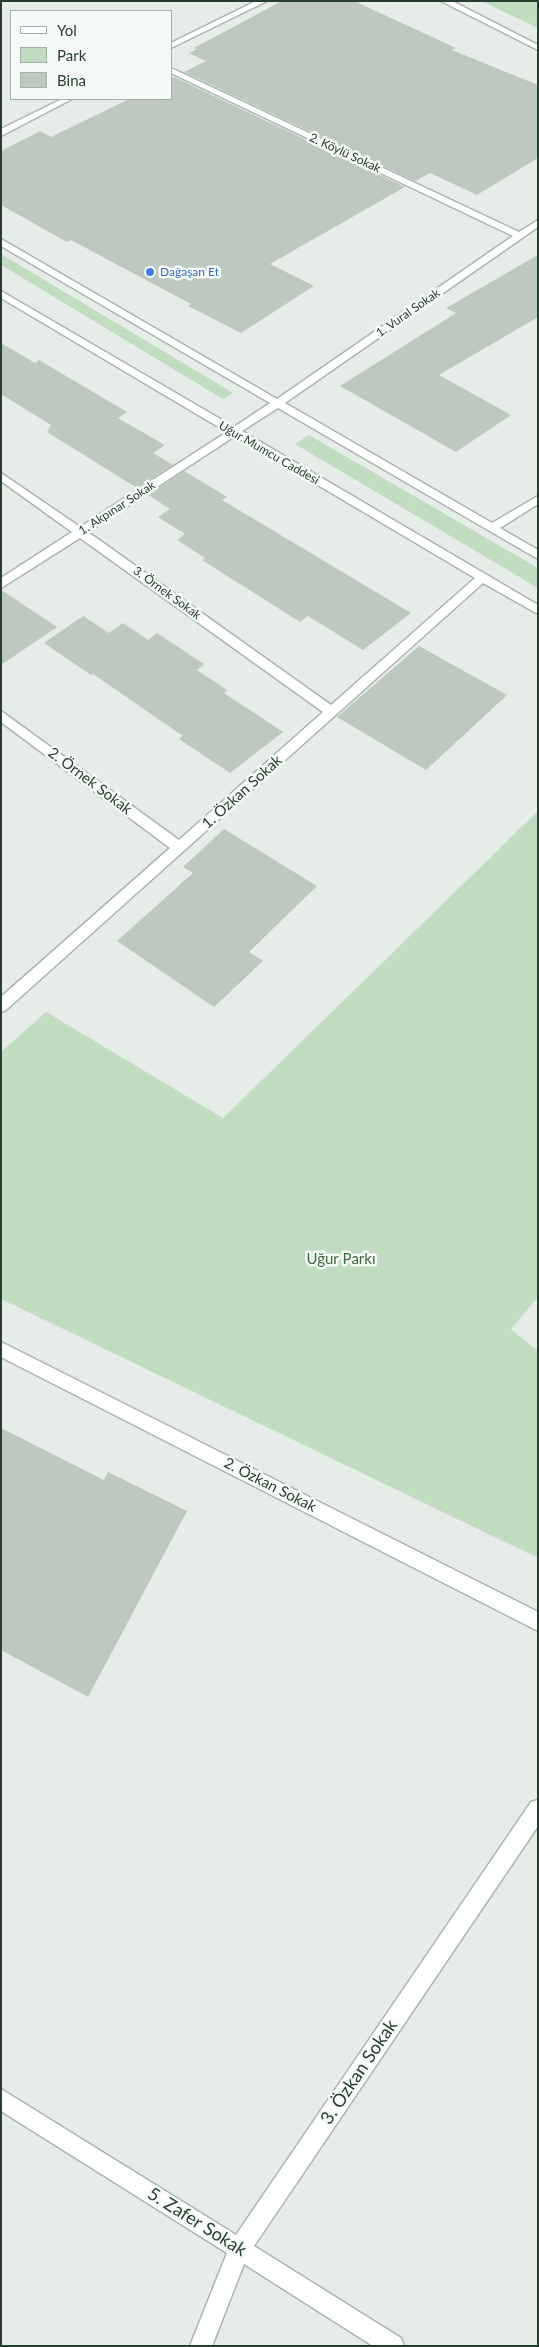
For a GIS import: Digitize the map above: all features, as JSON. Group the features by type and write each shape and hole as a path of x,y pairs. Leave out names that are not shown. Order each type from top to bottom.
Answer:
{"street":[{"path":"172,46 263,1"},
{"path":"445,1 538,48"},
{"name":"2. Köylü Sokak","path":"172,70 519,235"},
{"path":"1,133 66,100"},
{"name":"1. Vural Sokak","path":"232,431 278,403 538,223"},
{"path":"1,242 538,555"},
{"name":"Uğur Mumcu Caddesi","path":"1,294 538,610"},
{"name":"1. Akpınar Sokak","path":"1,584 232,431"},
{"name":"3. Örnek Sokak","path":"1,476 81,531 332,712"},
{"path":"492,528 538,499"},
{"name":"1. Özkan Sokak","path":"1,1006 482,578"},
{"name":"2. Örnek Sokak","path":"1,715 179,847"},
{"name":"2. Özkan Sokak","path":"1,1349 538,1622"},
{"name":"3. Özkan Sokak","path":"201,2346 239,2248 538,1809"},
{"name":"5. Zafer Sokak","path":"1,2099 393,2346"}],"green space":[{"path":"481,1 538,1 538,28"},
{"path":"1,254 233,393 223,399 1,265"},
{"path":"309,435 538,568 538,588 295,444"},
{"name":"Uğur Parkı","path":"538,811 538,1297 511,1329 538,1351 538,1558 1,1299 1,1052 46,1012 223,1118"}],"building":[{"path":"282,1 354,1 456,48 452,50 538,85 538,158 477,195 430,173 415,181 184,72 206,61 189,53 197,49 194,48"},
{"path":"172,78 405,187 270,264 314,286 241,333 188,306 191,304 71,240 67,242 1,205 1,151 40,131 51,137 127,100 172,100"},
{"path":"538,255 538,317 439,375 511,415 456,452 340,386 456,313 446,308"},
{"path":"1,343 35,363 39,360 127,412 118,418 165,445 153,453 173,465 137,488 47,432 51,425 1,394"},
{"path":"184,471 227,497 222,500 411,613 363,650 308,616 300,622 202,560 205,558 177,540 185,534 158,517 170,509 148,495"},
{"path":"1,590 57,627 1,665"},
{"path":"83,616 109,633 123,623 148,640 157,633 204,664 197,670 227,690 224,693 283,732 230,773 179,739 183,736 44,643"},
{"path":"419,646 507,695 426,770 337,717"},
{"path":"224,829 317,886 249,952 263,961 214,1007 117,941 193,873 183,867"},
{"path":"1,1428 104,1480 108,1472 187,1511 88,1697 1,1650"}],"place":[{"name":"Dağaşan Et","path":"150,272"}]}
